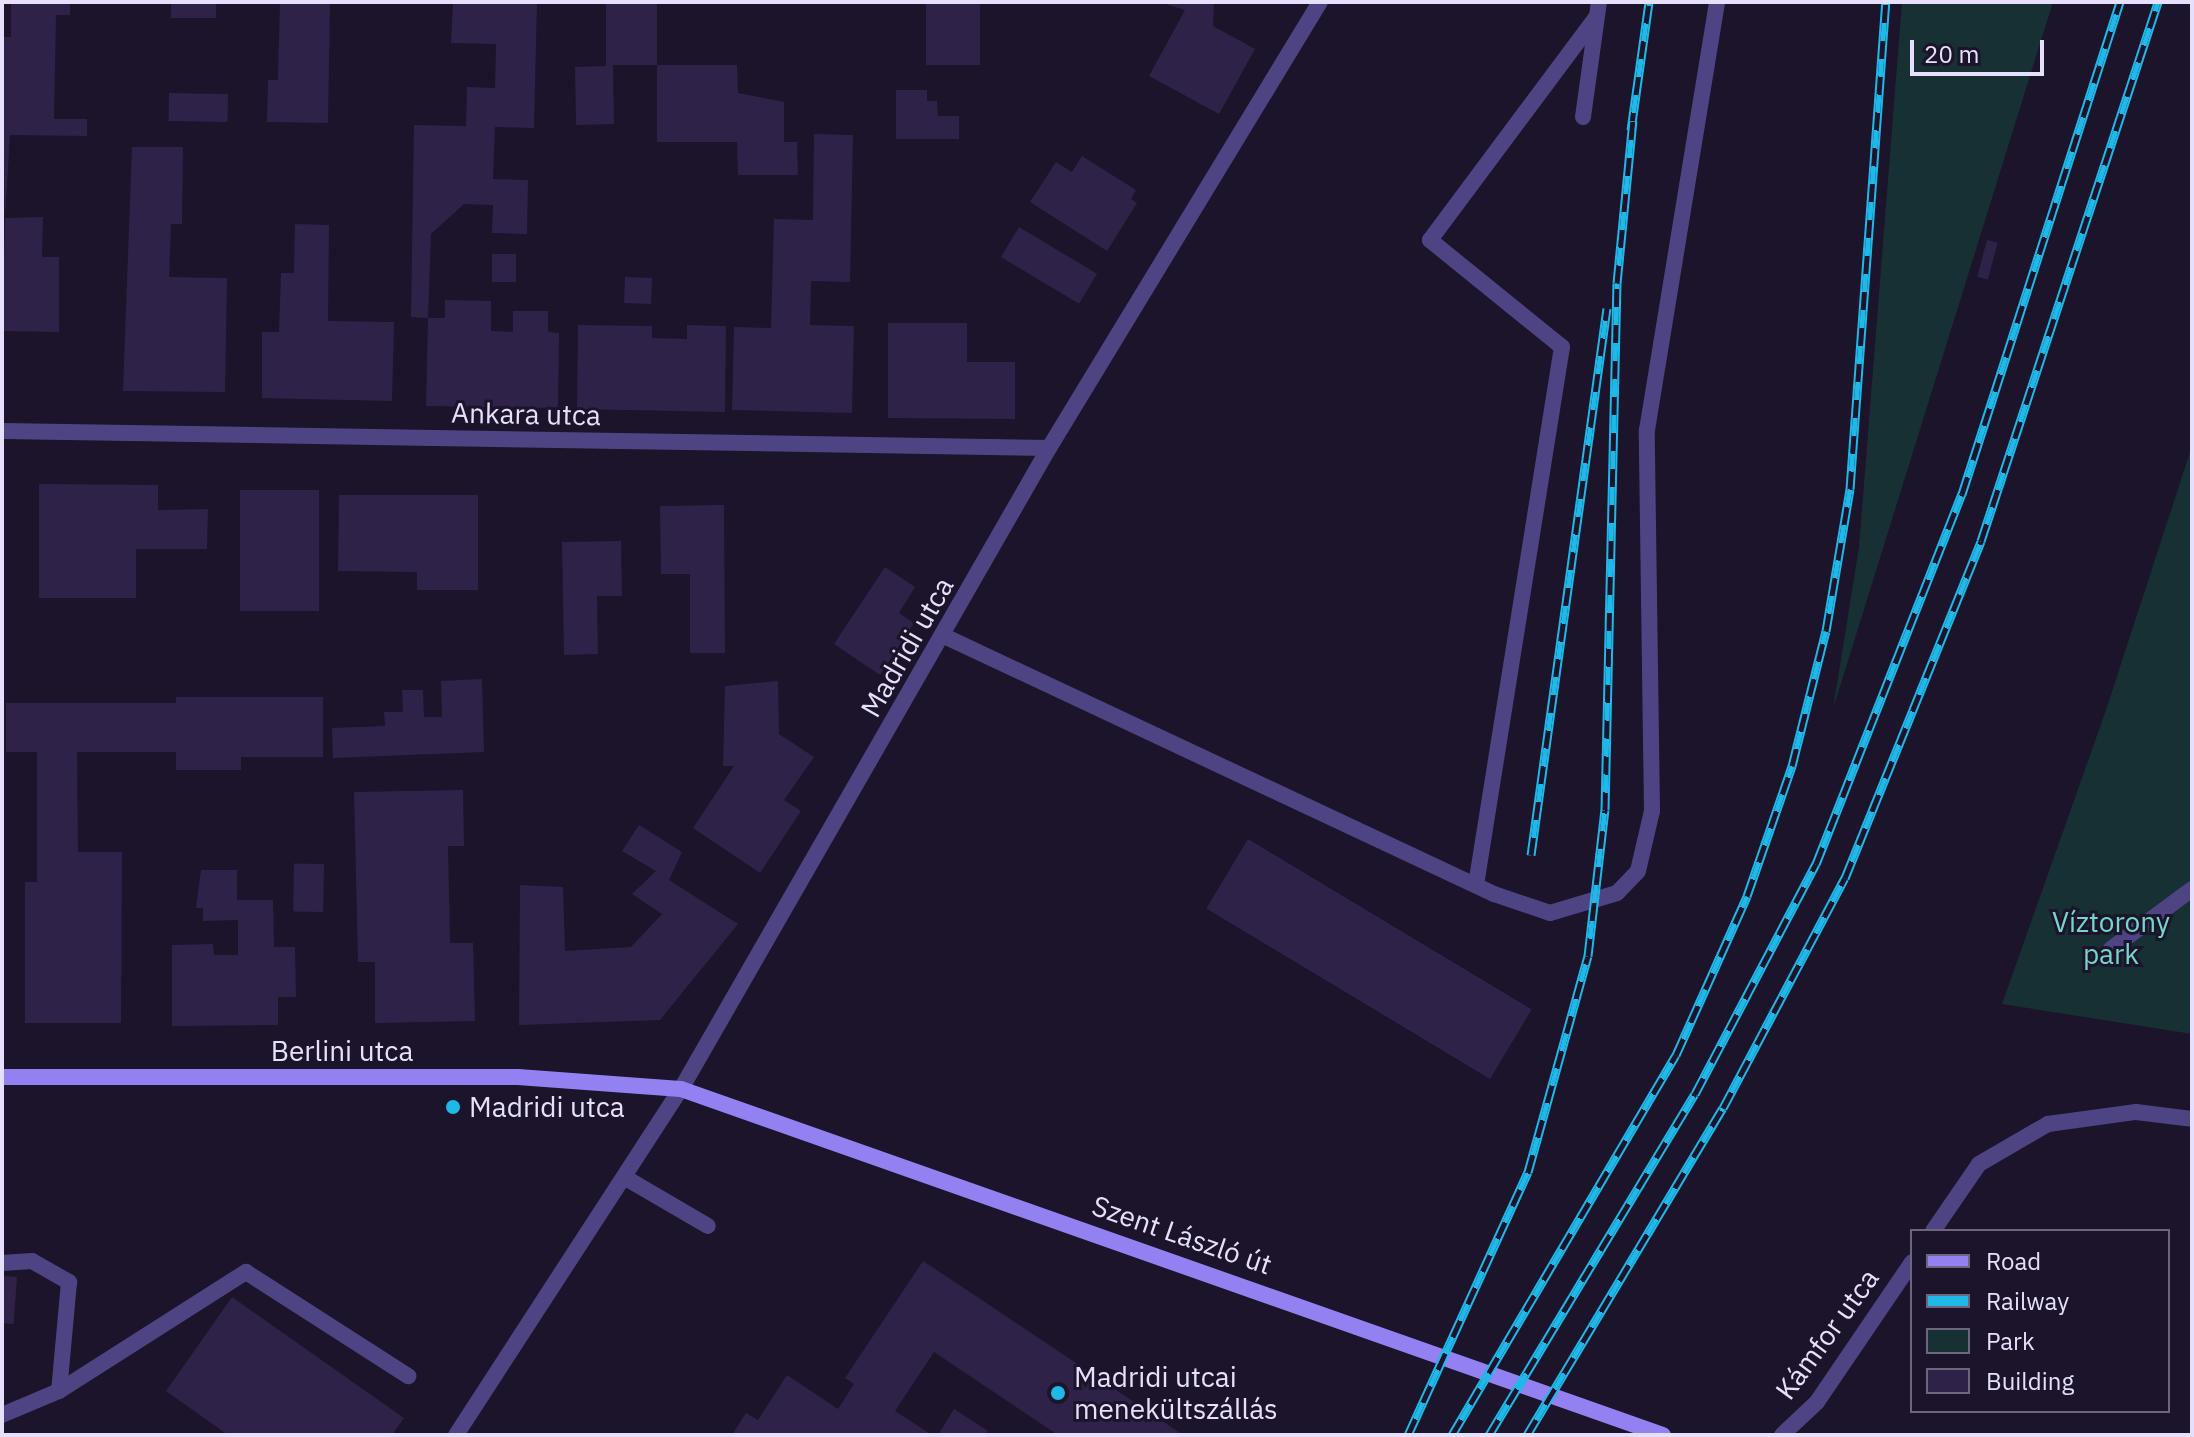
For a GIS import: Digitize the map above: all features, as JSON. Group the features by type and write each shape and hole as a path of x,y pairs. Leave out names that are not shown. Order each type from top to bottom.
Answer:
{"street":[{"name":"Madridi utca","path":"456,1435 681,1089 944,636 1049,448 1320,2"},
{"path":"944,636 1476,885 1550,913 1596,904 1638,871 1652,811 1647,430 1717,2"},
{"path":"1476,885 1562,347 1430,240 1597,10"},
{"path":"1583,117 1597,10"},
{"name":"Ankara utca","path":"2,431 1049,448"},
{"path":"2111,949 2192,889"},
{"name":"Berlini utca","path":"2,1077 518,1077 681,1089"},
{"name":"Szent László út","path":"681,1089 1663,1435"},
{"path":"1934,1229 1979,1164 2048,1124 2136,1112 2192,1119"},
{"path":"624,1177 708,1226"},
{"path":"2,1263 32,1261 69,1282 59,1391"},
{"name":"Kámfor utca","path":"1782,1435 1817,1402 1910,1265"},
{"path":"2,1415 59,1391 246,1272 408,1376"}],"green space":[{"path":"1902,2 2053,2 1833,709 1859,547"},
{"name":"Víztorony park","path":"2192,446 2192,1034 2002,1004 2106,710"}],"building":[{"path":"11,2 70,2 70,15 56,15 54,119 87,119 87,136 10,135 5,218 2,37 11,37"},
{"path":"171,2 216,2 216,18 171,18"},
{"path":"280,2 330,2 328,123 267,122 268,80 278,80"},
{"path":"453,2 537,2 534,128 495,127 493,179 528,180 527,234 492,233 493,205 464,204 431,234 428,318 411,317 414,125 466,126 467,87 495,88 496,44 451,43"},
{"path":"606,2 657,2 657,65 613,65 614,124 576,125 575,67 606,66"},
{"path":"926,2 980,2 980,65 926,65"},
{"path":"1159,2 1214,2 1213,26 1255,49 1219,114 1149,76 1185,10"},
{"path":"657,65 737,65 738,93 784,102 784,142 797,142 798,175 738,175 737,142 657,142"},
{"path":"896,90 927,90 927,101 937,101 938,116 959,116 959,139 896,139"},
{"path":"169,93 228,94 228,122 169,121"},
{"path":"814,134 853,135 850,282 811,281 810,325 854,326 852,413 732,410 734,327 771,328 774,219 813,220"},
{"path":"132,147 183,147 182,224 171,224 169,277 227,278 225,392 123,391"},
{"path":"1082,156 1136,190 1131,199 1137,203 1107,251 1030,202 1056,162 1072,172"},
{"path":"43,217 42,257 59,257 59,332 2,331 5,218"},
{"path":"295,224 329,225 328,321 394,322 392,401 262,398 262,332 279,332 281,273 294,273"},
{"path":"1019,227 1097,274 1079,304 1001,257"},
{"path":"1987,240 1998,243 1988,280 1977,277"},
{"path":"492,254 516,254 516,282 492,282"},
{"path":"625,277 652,278 651,304 624,303"},
{"path":"445,300 491,301 491,331 513,332 513,311 548,311 548,332 559,333 558,408 426,406 428,318 445,318"},
{"path":"888,323 967,323 967,362 1015,362 1015,419 888,418"},
{"path":"578,325 652,326 652,338 687,339 687,325 726,326 725,412 577,409"},
{"path":"39,484 158,485 158,510 208,509 207,549 136,549 136,598 39,598"},
{"path":"240,490 319,490 319,611 240,611"},
{"path":"339,495 478,495 478,590 417,590 417,572 338,571"},
{"path":"724,505 725,653 690,653 690,574 661,574 660,506"},
{"path":"621,541 622,596 597,596 598,654 564,655 562,542"},
{"path":"885,567 915,587 899,613 914,623 880,675 834,644"},
{"path":"482,679 484,752 333,758 332,728 385,726 384,712 403,712 402,690 423,690 424,717 442,717 441,681"},
{"path":"778,681 779,734 814,757 784,800 801,811 760,873 693,828 734,766 723,766 725,686"},
{"path":"176,697 323,697 323,757 241,757 241,770 176,770 176,752 77,752 78,852 122,852 121,1023 25,1023 25,882 37,882 37,752 6,752 6,703 176,703"},
{"path":"463,790 464,846 448,846 450,943 473,943 475,1021 375,1023 375,962 358,962 354,792"},
{"path":"639,825 682,852 669,880 738,924 660,1020 519,1025 520,885 563,887 565,951 631,947 662,914 632,894 656,871 622,851"},
{"path":"1248,839 1532,1009 1490,1079 1206,908"},
{"path":"294,863 324,864 323,912 293,911"},
{"path":"201,870 237,870 237,900 273,900 274,947 295,947 296,997 278,997 278,1025 172,1026 172,945 213,944 214,955 238,955 238,920 203,921 203,908 196,908"},
{"path":"923,1261 1183,1435 1058,1435 934,1352 895,1411 932,1435 732,1435 746,1413 758,1420 787,1375 838,1409 854,1384 845,1378"},
{"path":"2,1276 17,1277 14,1324 2,1323"},
{"path":"232,1297 404,1418 392,1435 228,1435 166,1391"},
{"path":"954,1409 988,1431 985,1435 938,1435"}],"railway":[{"path":"1631,130 1649,2"},
{"path":"1452,1435 1676,1055 1747,896 1792,766 1826,631 1850,489 1886,2"},
{"path":"1489,1435 1695,1094 1816,864 1962,494 2120,2"},
{"path":"1527,1435 1723,1108 1845,878 1981,541 2158,2"},
{"path":"1408,1435 1528,1172 1588,956 1605,810 1617,283 1633,121"},
{"path":"1531,855 1607,308"}],"place":[{"name":"Madridi utca","path":"453,1107"},
{"name":"Madridi utcai menekültszállás","path":"1058,1393"}]}
